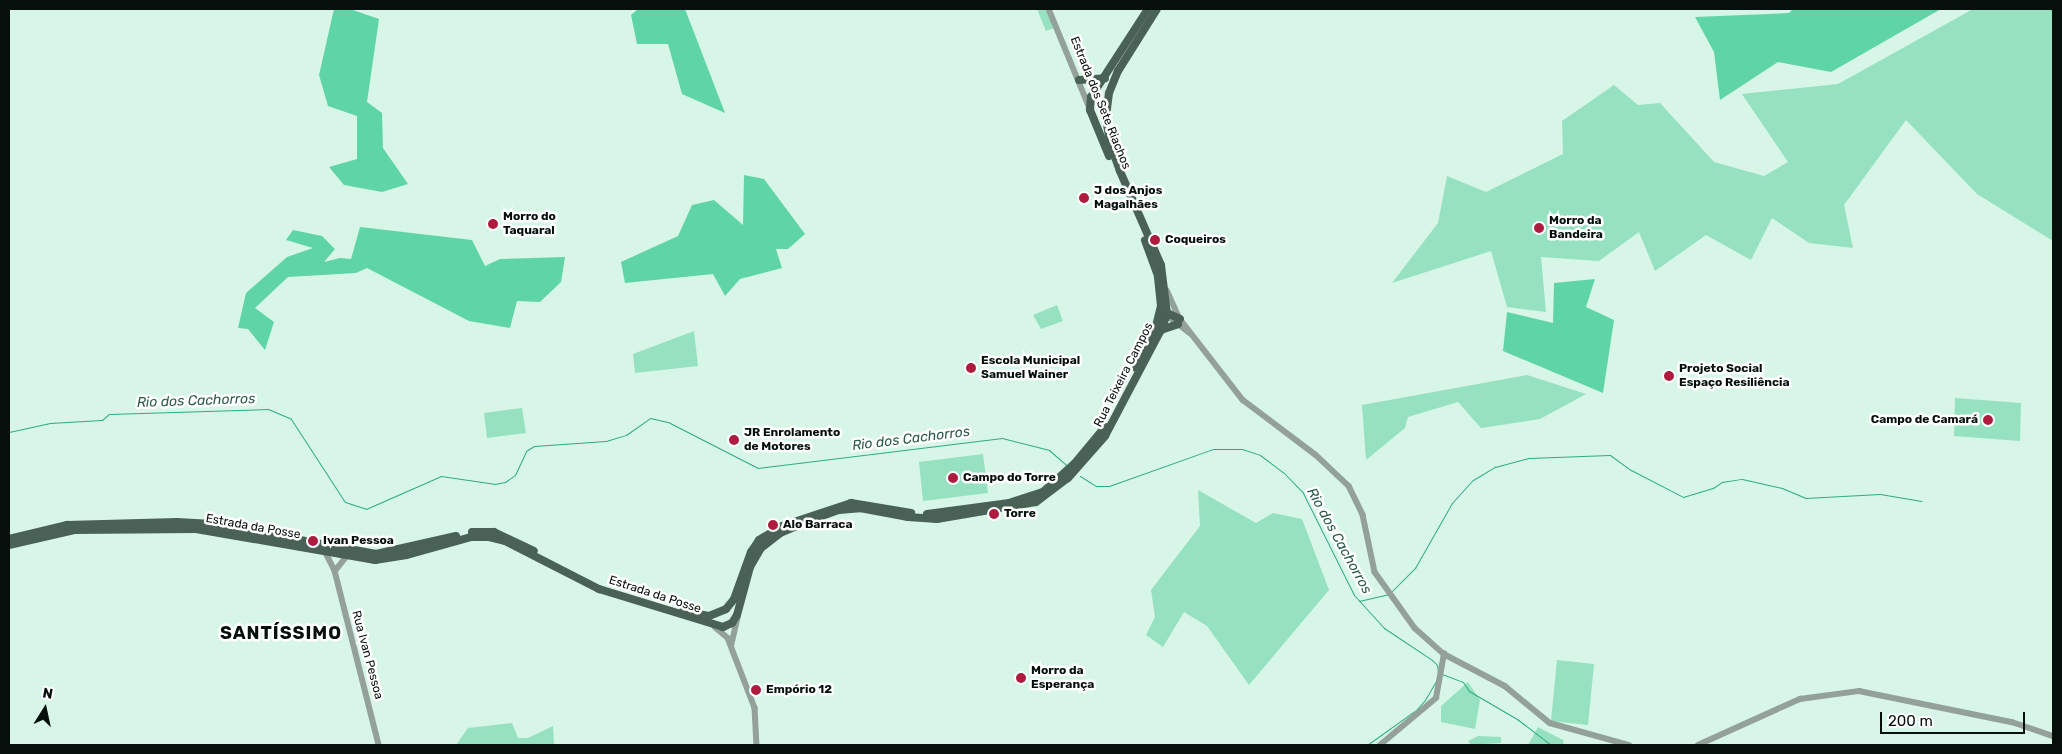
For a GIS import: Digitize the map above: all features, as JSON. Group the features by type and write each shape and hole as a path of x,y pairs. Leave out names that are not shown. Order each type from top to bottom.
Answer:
{"main road":[{"path":"1106,117 1092,114 1093,91 1148,9"},
{"name":"Estrada dos Sete Riachos","path":"1157,9 1121,64 1112,86 1106,117 1110,143 1161,265 1166,288"},
{"path":"1079,80 1101,77 1108,80 1112,86"},
{"name":"Estrada dos Sete Riachos","path":"1092,114 1156,267 1161,306 1158,320"},
{"name":"Rua Teixeira Campos","path":"737,615 756,554 773,537 788,529 849,509 937,519 1022,506 1046,497 1108,431 1162,330 1166,314 1166,288"},
{"path":"1158,320 1166,314 1179,322"},
{"name":"Rua Teixeira Campos","path":"729,606 736,594 747,558 759,540 812,514 851,503 923,514 1009,503 1043,492 1074,468 1105,427 1158,320"},
{"path":"1162,330 1179,322"},
{"name":"Estrada da Posse","path":"9,539 76,524 177,522 213,524 376,554 472,532 494,532 608,587 695,614 715,615"},
{"name":"Estrada da Posse","path":"9,545 75,530 180,528 212,530 346,557 390,559 471,537 488,537 505,541 599,589 715,626"},
{"path":"729,606 737,615 730,625 715,626 715,615 729,606"}],"street":[{"name":"Estrada dos Sete Riachos","path":"1049,9 1092,114"},
{"path":"1166,288 1179,322 1190,333 1243,400 1316,455 1348,486 1363,515 1373,566 1389,594 1415,628 1444,654 1505,686 1535,713 1556,727 1629,745"},
{"path":"1161,306 1166,314"},
{"name":"Rua Ivan Pessoa","path":"326,553 335,571 379,745"},
{"path":"335,571 346,557"},
{"name":"Rua Teixeira Campos","path":"731,646 737,615"},
{"path":"715,626 726,635 755,708 757,745"},
{"path":"1380,745 1428,708 1439,692 1444,654"},
{"path":"1698,745 1800,700 1859,691 2012,722 2053,736"}],"green space":[{"path":"334,9 350,9 379,19 367,102 382,113 383,148 408,184 382,192 344,185 329,167 357,159 357,116 328,106 319,75"},
{"path":"638,9 685,9 725,113 682,94 668,44 637,44 631,15"},
{"path":"1037,9 1047,9 1054,28 1046,31"},
{"path":"1793,9 1941,9 1831,72 1778,62 1720,100 1714,52 1695,17 1789,13"},
{"path":"1973,9 2053,9 2053,241 1977,194 1906,120 1844,205 1853,248 1809,243 1772,218 1751,260 1706,235 1655,271 1639,232 1599,261 1541,257 1546,312 1507,307 1491,251 1392,283 1438,223 1447,176 1486,192 1563,154 1562,121 1614,85 1638,105 1660,103 1714,162 1764,176 1788,162 1742,94 1838,84"},
{"path":"744,175 764,179 805,234 788,249 776,249 782,268 740,279 725,296 713,274 625,283 621,262 678,236 692,205 714,200 743,225"},
{"path":"360,227 472,240 485,266 500,259 565,257 561,282 540,302 517,301 510,328 469,321 367,268 356,273 288,277 255,308 274,322 265,350 248,329 238,328 246,293 287,257 313,248 286,240 293,230 322,236 335,249 324,262 340,258 351,259"},
{"path":"1595,279 1586,307 1614,320 1603,393 1503,351 1507,312 1553,323 1554,283"},
{"path":"1057,305 1063,321 1041,329 1033,315"},
{"path":"694,331 698,366 635,373 633,354"},
{"path":"1527,375 1586,394 1540,419 1481,428 1458,402 1408,417 1405,428 1366,460 1362,405"},
{"name":"Campo de Camará","path":"1955,398 2021,403 2020,441 1954,436"},
{"path":"522,408 526,433 487,438 484,413"},
{"name":"Campo do Torre","path":"983,454 988,493 923,501 919,462"},
{"path":"1198,490 1256,523 1273,513 1302,519 1329,590 1249,685 1207,626 1184,612 1163,647 1146,635 1155,617 1151,590 1200,526"},
{"path":"1557,660 1594,664 1588,725 1551,721"},
{"path":"1468,682 1480,700 1475,729 1441,722 1441,706"},
{"path":"512,723 518,738 528,738 553,726 554,745 456,745 468,728"},
{"path":"1538,727 1563,740 1564,745 1528,745"},
{"path":"1478,736 1501,737 1501,743 1471,745 1468,741"}],"waterway":[{"name":"Rio dos Cachorros","path":"9,432 50,423 102,420 109,414 268,409 291,419 345,502 366,509 441,476 495,484 505,482 515,475 526,451 534,446 606,441 626,435 650,418 668,422 758,468 1002,438 1049,450 1066,465"},
{"name":"Rio dos Cachorros","path":"1080,476 1096,486 1109,486 1213,449 1242,449 1260,455 1284,473 1303,493 1354,595 1384,628 1432,660 1437,665 1438,672"},
{"path":"1392,591 1415,568 1452,503 1473,480 1495,467 1528,458 1610,455 1631,470 1683,497 1713,488 1722,482 1742,479 1782,488 1805,498 1880,494 1921,501"},
{"path":"1359,601 1389,594"},
{"path":"1442,674 1463,682 1469,691 1517,719 1551,745"},
{"name":"Rio dos Cachorros","path":"1367,745 1416,710 1425,700 1437,679"}],"place":[{"name":"J dos Anjos Magalhães","path":"1084,198"},
{"name":"Morro do Taquaral","path":"493,224"},
{"name":"Morro da Bandeira","path":"1539,228"},
{"name":"Coqueiros","path":"1155,240"},
{"name":"Escola Municipal Samuel Wainer","path":"971,368"},
{"name":"Projeto Social Espaço Resiliência","path":"1669,376"},
{"name":"Campo de Camará","path":"1988,420"},
{"name":"JR Enrolamento de Motores","path":"734,440"},
{"name":"Campo do Torre","path":"953,478"},
{"name":"Torre","path":"994,514"},
{"name":"Alo Barraca","path":"773,525"},
{"name":"Ivan Pessoa","path":"313,541"},
{"name":"Morro da Esperança","path":"1021,678"},
{"name":"Empório 12","path":"756,690"}],"district":[{"name":"SANTÍSSIMO","path":"281,633"}]}
